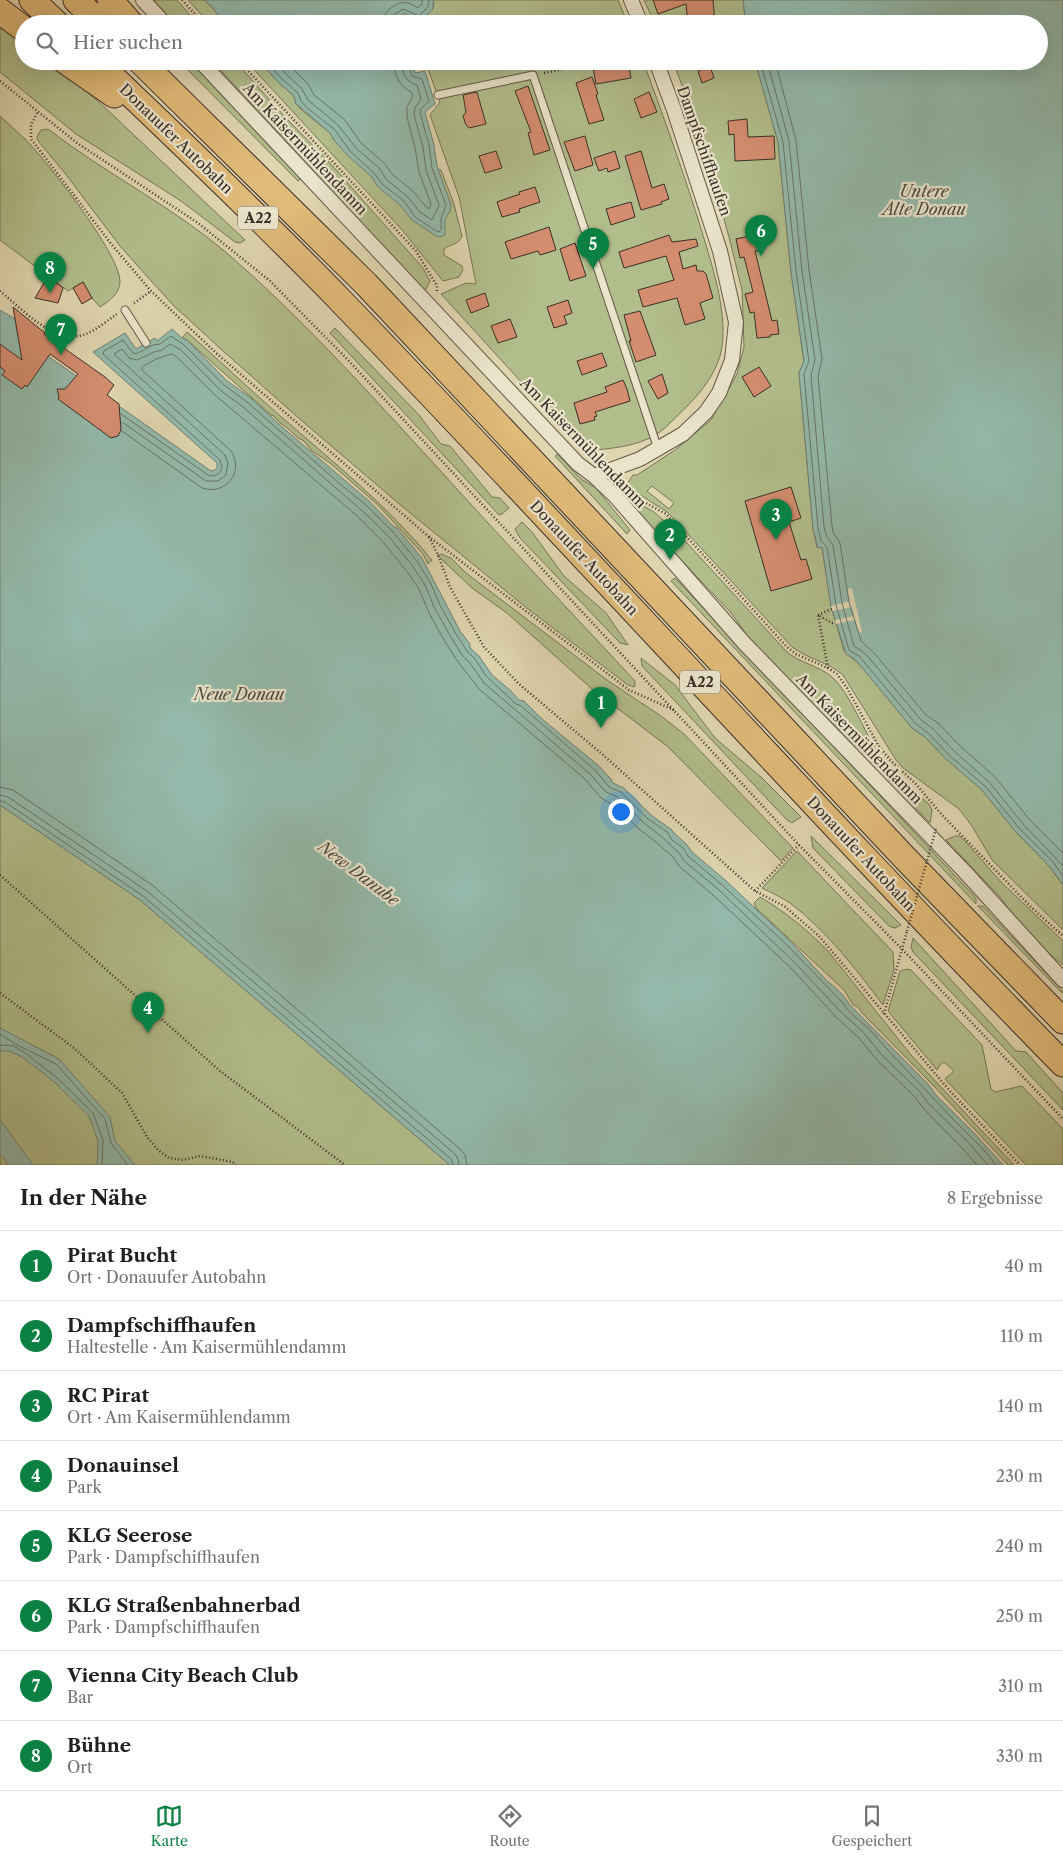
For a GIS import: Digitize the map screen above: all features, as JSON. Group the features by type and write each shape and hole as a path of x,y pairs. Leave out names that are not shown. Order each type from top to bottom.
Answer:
{"highway":[{"path":"32,0 48,15"},
{"path":"76,0 92,15"},
{"path":"110,0 123,15"},
{"path":"0,11 15,23"},
{"path":"77,70 177,140"},
{"name":"Donauufer Autobahn","path":"105,70 352,312 882,876 1063,1064"},
{"name":"Donauufer Autobahn","path":"149,70 380,299 896,849 1063,1021"},
{"path":"171,70 217,136"}],"street":[{"path":"143,0 157,15"},
{"path":"632,0 638,15"},
{"name":"Am Kaisermühlendamm","path":"208,70 578,464 615,496 745,644 965,872 1063,980"},
{"name":"Dampfschiffhaufen","path":"594,476 640,458 682,434 706,412 719,393 732,360 736,322 720,251 659,70"}],"lane":[{"path":"438,96 533,76 658,449"},
{"path":"125,310 146,343"}],"path":[{"path":"182,0 196,15"},
{"path":"246,70 416,251 437,286 437,297"},
{"path":"533,76 561,70"},
{"path":"0,81 37,113 77,143 198,223 270,281 355,368 799,845 1063,1119"},
{"path":"37,113 31,125 31,139 112,245 151,291 215,352 428,536 630,690 675,711"},
{"path":"0,291 47,330 69,336 84,335 125,310 151,291"},
{"path":"631,495 666,514 787,647 796,654 837,674 847,688 878,745 891,761 916,784 942,815 1032,907 1063,936"},
{"path":"428,536 438,555 450,587 484,646 519,684 602,754 755,891 784,906 819,936 950,1090 1020,1165"},
{"path":"818,614 832,609"},
{"path":"818,614 828,668"},
{"path":"818,614 832,623 836,622"},
{"path":"884,1014 936,829"},
{"path":"755,891 799,845"},
{"path":"0,875 220,1070 345,1165"},
{"path":"0,993 74,1048 122,1093 147,1137 158,1150 169,1158 183,1160 200,1156 233,1162 236,1165"}],"green space":[{"path":"153,0 177,0 190,15 167,15"},
{"path":"188,0 204,0 220,15 202,15"},
{"path":"434,0 618,0 624,15 401,15 433,9"},
{"path":"644,0 743,0 745,15 651,15"},
{"path":"0,23 15,35 15,70 60,70 99,102 245,240 240,243 235,242 181,201 76,134 0,72"},
{"path":"188,70 199,70 301,179 298,181"},
{"path":"220,70 243,70 330,163 423,268 430,281 425,291"},
{"path":"254,70 268,70 294,96 296,104 330,133 334,140 441,170 454,204 462,236 457,243 444,249 444,255 462,266 463,270 459,277 443,281 403,231"},
{"path":"428,70 646,70 704,237 718,289 723,324 723,341 720,356 712,375 693,400 657,434 631,445 584,451 441,294 466,283 476,284 459,197 430,115 440,102"},
{"path":"676,70 758,70 778,142 791,272 804,362 799,373 813,529 817,547 822,547 831,606 844,651 861,666 912,728 925,737 945,758 982,790 1015,831 1049,866 1063,885 1063,930 992,860 972,826 959,809 903,768 896,760 843,675 792,647 667,512 628,487 627,484 633,475 637,475 675,450 711,420 737,374 744,347 742,290 704,145","holes":["652,486 674,503 669,509 647,491"]},
{"path":"0,116 25,139 49,166 108,250 117,268 120,285 114,296 100,307 92,298 83,282 68,291 0,240"},
{"path":"48,129 207,237 283,304 361,384 635,681 634,687 628,685 528,609 404,508 302,421 174,306 120,246 38,141 37,137 41,130"},
{"path":"335,328 419,415 441,444 450,446 492,497 500,498 509,508 499,515 330,333"},
{"path":"187,332 378,502 432,560 428,564 423,554 378,505 330,463 311,450 304,441 280,423 187,340 182,338"},
{"path":"557,454 581,479 596,488 630,530 627,534 555,456"},
{"path":"625,496 654,512 676,531 786,651 827,673 839,684 885,763 929,804 932,810 930,823 869,759 787,681 751,641 732,614 636,512"},
{"path":"522,522 532,532 564,576 606,613 628,645 620,643 520,538 515,529"},
{"path":"441,554 451,558 466,573 607,680 661,716 684,734 793,848 781,861 667,746 592,689 507,613 472,588 437,555"},
{"path":"675,578 976,898 976,904 671,581"},
{"path":"641,658 675,685 715,738 762,778 801,817 792,823 787,820 642,666"},
{"path":"0,805 140,900 450,1165 0,1165"},
{"path":"811,836 901,925 895,928 889,926 813,848"},
{"path":"960,836 1000,881 1063,941 1063,965 1038,945 1015,919 1001,898 946,840"},
{"path":"797,851 893,952 894,970 883,1005 851,964 816,925 790,903 762,888"},
{"path":"760,897 796,922 828,951 911,1055 1014,1165 1008,1165 858,1007 853,1005 845,991 756,908 754,903"},
{"path":"978,906 983,906 1062,990 1062,993"},
{"path":"913,938 1016,1051 1026,1052 1063,1093 1063,1110 913,952 911,947"},
{"path":"911,970 982,1045 991,1089 995,1092 1022,1086 1063,1129 1063,1165 1026,1165 945,1079 954,1071 944,1062 937,1070 888,1011 900,971"}],"water":[{"path":"204,0 433,0 433,9 427,15 407,15 404,13 401,15 218,15"},
{"name":"Untere Alte Donau","path":"743,0 1063,0 1063,885 1049,866 1015,831 982,790 945,758 925,737 912,728 855,659 846,654 831,606 822,547 818,548 813,529 799,373 804,361 791,272 778,142 758,70 1048,70 1048,15 745,15"},
{"path":"268,70 414,70 415,73 425,71 435,104 425,112 434,145 437,166 451,205 445,220 445,235 436,236 412,220 400,205 378,187 371,176 347,155 330,133 296,104 294,96"},
{"name":"Neue Donau","path":"0,310 15,319 18,335 211,471 217,468 217,463 93,352 125,333 136,349 155,338 157,341 172,329 187,340 227,381 251,398 369,501 397,528 422,558 460,631 470,644 470,648 479,656 492,675 519,700 524,701 542,719 599,766 613,783 624,788 651,815 672,830 692,852 724,879 789,940 1003,1165 450,1165 140,900 0,805"},
{"path":"0,1028 59,1059 110,1117 115,1141 135,1165 97,1165 98,1141 89,1116 52,1080 22,1057 9,1051 0,1051"},
{"path":"0,1121 33,1165 9,1165 0,1154"}],"pier":[{"path":"852,588 862,632 859,633 855,620 836,624 835,620 854,616 852,607 832,611 831,606 850,601 847,589"}],"building":[{"path":"653,0 713,0 714,15 687,15 686,4 658,14"},
{"path":"593,70 630,70 631,78 596,84"},
{"path":"711,70 714,78 702,83 698,71"},
{"path":"592,77 604,120 589,124 576,83"},
{"path":"528,86 550,150 534,155 528,133 531,132 515,91"},
{"path":"477,92 486,124 469,128 463,116 466,112 463,95"},
{"path":"649,92 657,112 641,118 634,99"},
{"path":"747,119 748,137 774,136 775,159 735,161 734,134 729,135 728,121"},
{"path":"585,136 593,165 575,171 564,142"},
{"path":"496,151 502,168 485,173 479,156"},
{"path":"615,151 620,168 608,172 607,168 599,171 594,158"},
{"path":"641,151 652,188 664,184 669,199 661,202 662,204 641,210 625,156"},
{"path":"535,187 540,202 519,209 520,212 502,217 497,202"},
{"path":"631,202 635,217 611,225 606,209"},
{"path":"549,227 556,250 540,255 538,251 511,259 505,242"},
{"path":"759,234 763,250 755,251 772,321 777,320 779,334 757,338 754,312 750,313 745,294 753,292 744,257 740,258 736,239"},
{"path":"669,235 672,242 696,239 698,246 679,252 683,269 696,265 697,271 703,271 706,274 713,298 700,303 705,319 685,325 677,298 643,307 638,290 674,280 666,256 624,268 619,252"},
{"path":"575,243 586,276 570,281 560,249"},
{"path":"48,276 63,288 58,303 35,298"},
{"path":"83,282 92,298 82,304 73,288"},
{"path":"485,293 489,306 471,313 466,300"},
{"path":"568,300 572,313 564,316 567,324 554,328 547,307"},
{"path":"13,307 44,334 114,385 107,395 119,404 121,430 118,436 111,438 58,399 57,389 65,389 78,374 50,354 27,387 25,385 22,389 2,375 5,371 0,367 0,344 22,360"},
{"path":"640,311 656,355 636,362 629,341 631,341 624,315"},
{"path":"510,319 517,337 498,343 491,326"},
{"path":"602,353 607,366 582,375 577,361"},
{"path":"759,367 771,386 754,397 742,377"},
{"path":"662,374 668,393 658,399 648,381"},
{"path":"623,380 630,401 595,412 597,416 594,417 595,420 580,424 574,403 607,392 605,387"},
{"path":"791,487 801,518 789,522 801,560 806,559 812,579 771,591 745,501"}],"place":[{"name":"KLG Straßenbahnerbad","path":"761,256"},
{"name":"KLG Seerose","path":"593,269"},
{"name":"Bühne","path":"50,293"},
{"name":"Vienna City Beach Club","path":"61,355"},
{"name":"RC Pirat","path":"776,540"},
{"name":"Dampfschiffhaufen","path":"670,560"},
{"name":"Pirat Bucht","path":"601,728"},
{"name":"Donauinsel","path":"148,1033"}],"water label":[{"name":"New Danube","path":"359,873"}]}
